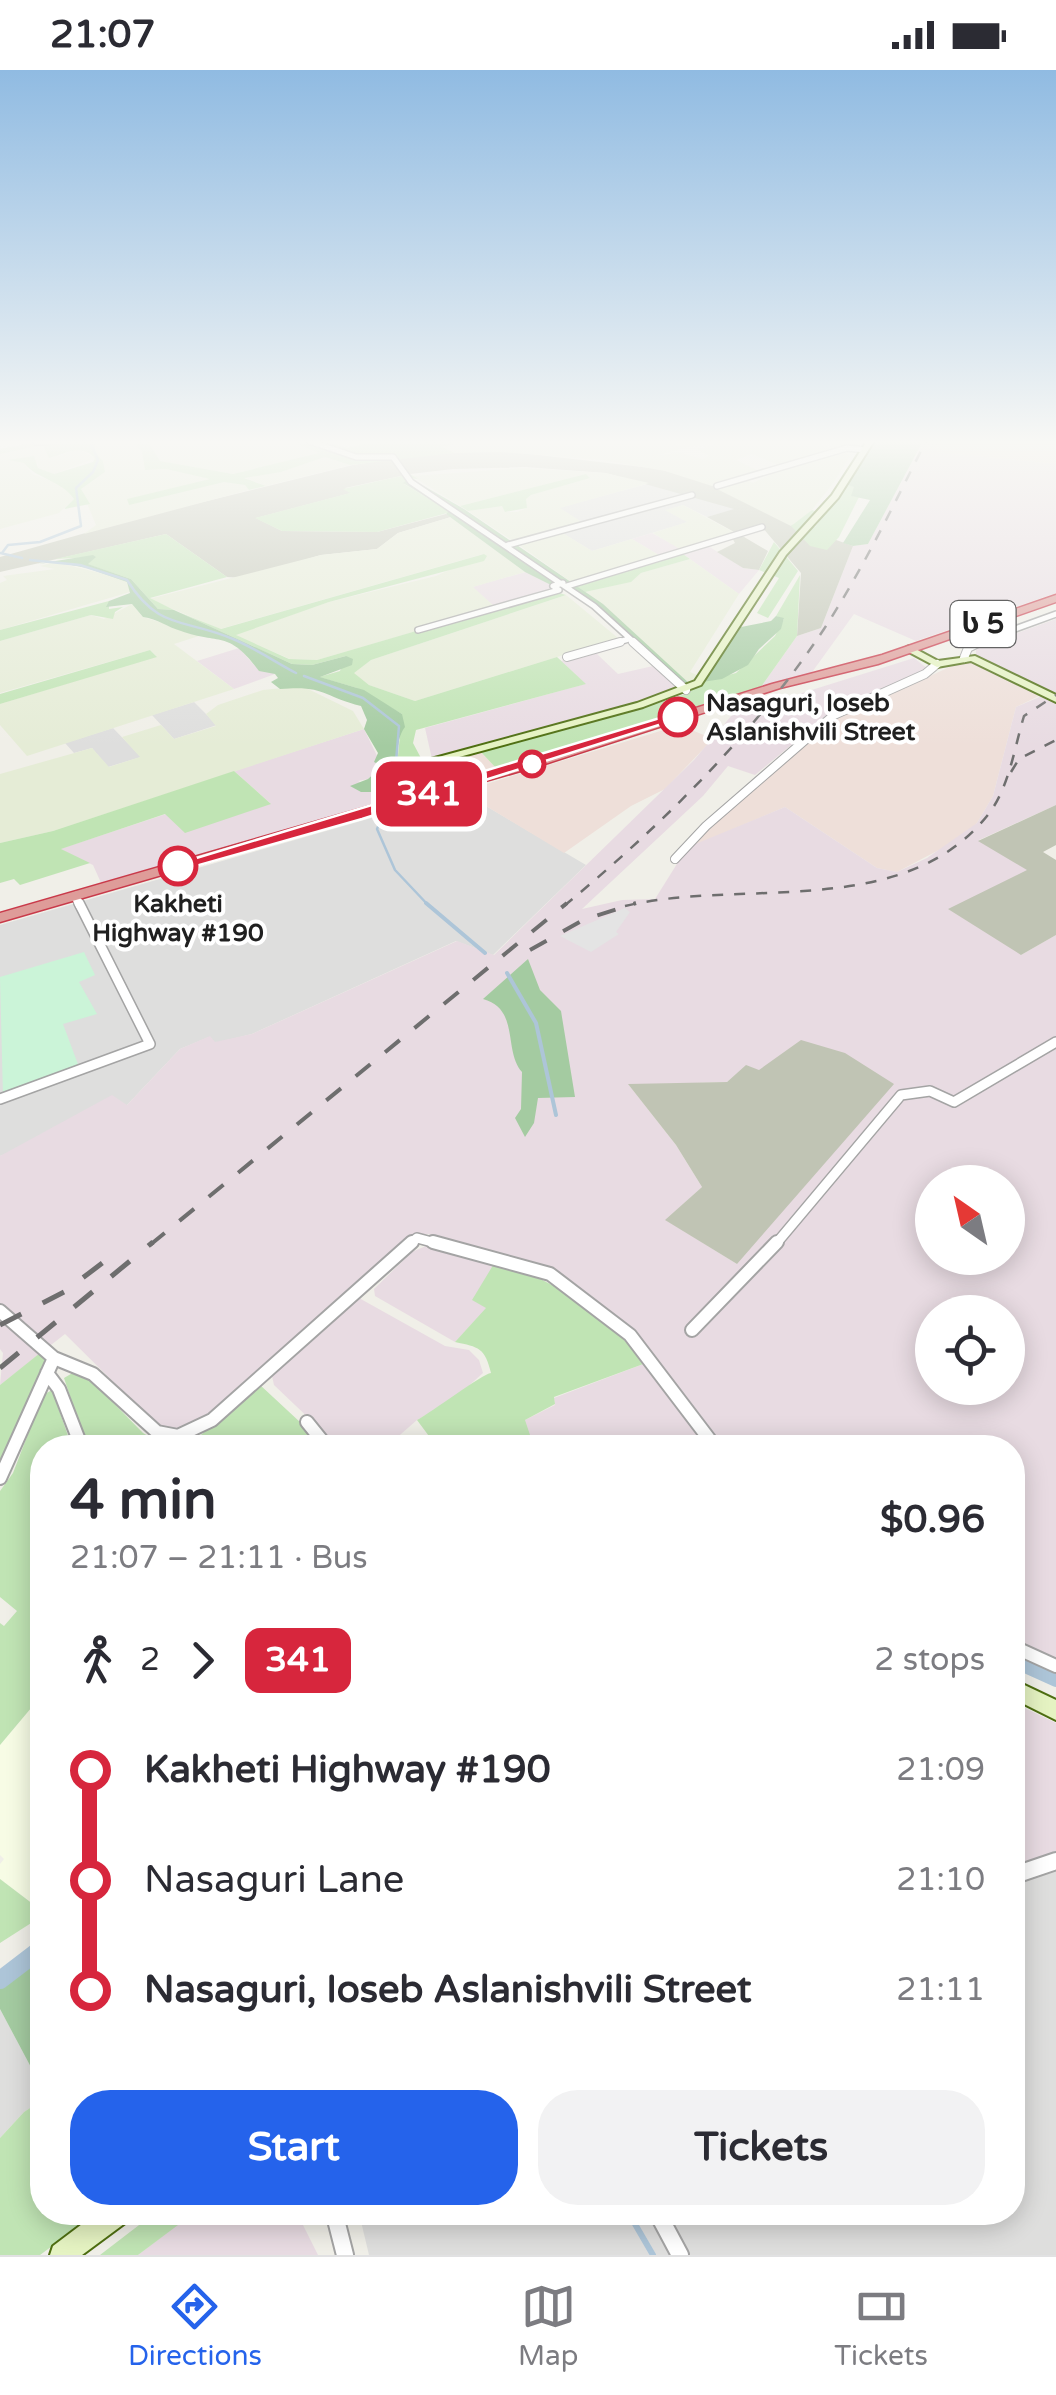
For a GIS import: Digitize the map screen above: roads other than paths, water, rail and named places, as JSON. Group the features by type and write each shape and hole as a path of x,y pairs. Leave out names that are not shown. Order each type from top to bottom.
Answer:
{"highway":[{"name":"ს 5","path":"0,918 643,730 763,701 1056,598"}],"street":[{"path":"505,543 629,639 686,690"},
{"path":"508,545 515,543"},
{"path":"418,630 710,543"},
{"path":"420,797 415,787 418,772 434,761 686,690 698,683 793,543"},
{"path":"964,658 968,648 976,643 1056,614"},
{"path":"567,658 629,639"},
{"path":"910,649 936,664"},
{"path":"675,859 706,826 834,715 925,674 936,664 972,658 1056,698"},
{"path":"0,1099 150,1044 75,896"},
{"path":"692,1330 803,1216 902,1095 930,1092 954,1102 1056,1042"},
{"path":"181,1435 212,1420 416,1238 550,1274 630,1335 706,1435"},
{"path":"0,1311 54,1358 93,1374 162,1435"},
{"path":"0,1478 54,1358"},
{"path":"47,1373 60,1389 77,1435"},
{"path":"307,1422 318,1435"},
{"path":"1025,1652 1056,1666"},
{"path":"1025,1694 1056,1710"},
{"path":"1025,1872 1056,1861"},
{"path":"62,2255 102,2225"},
{"path":"337,2225 345,2255"},
{"path":"663,2225 680,2255"}],"waterway":[{"path":"2,553 8,545 30,543"},
{"path":"0,553 22,558"},
{"path":"30,560 80,565 127,580 150,608 162,616 233,639 296,673"},
{"path":"304,676 363,698 399,726 394,786 387,797"},
{"path":"381,820 377,829 395,870 427,904"},
{"path":"427,904 485,953"},
{"path":"507,973 536,1023 556,1115"},
{"path":"1025,1666 1056,1680"},
{"path":"0,1980 30,1957"},
{"path":"636,2225 653,2255"}],"railway":[{"path":"564,906 671,811 768,705 824,629 874,543"},
{"path":"629,905 670,898 818,890 866,883 911,870 952,849 987,816 1006,781 1024,716 1056,695"},
{"path":"1011,772 1019,759 1056,740"},
{"path":"150,1245 567,903"},
{"path":"629,905 636,903"},
{"path":"530,950 583,920 629,905"},
{"path":"0,1368 153,1242"},
{"path":"0,1325 64,1292 117,1252"}],"place":[{"name":"Nasaguri, Ioseb Aslanishvili Street","path":"678,717"},
{"name":"Kakheti Highway #190","path":"178,866"}]}
